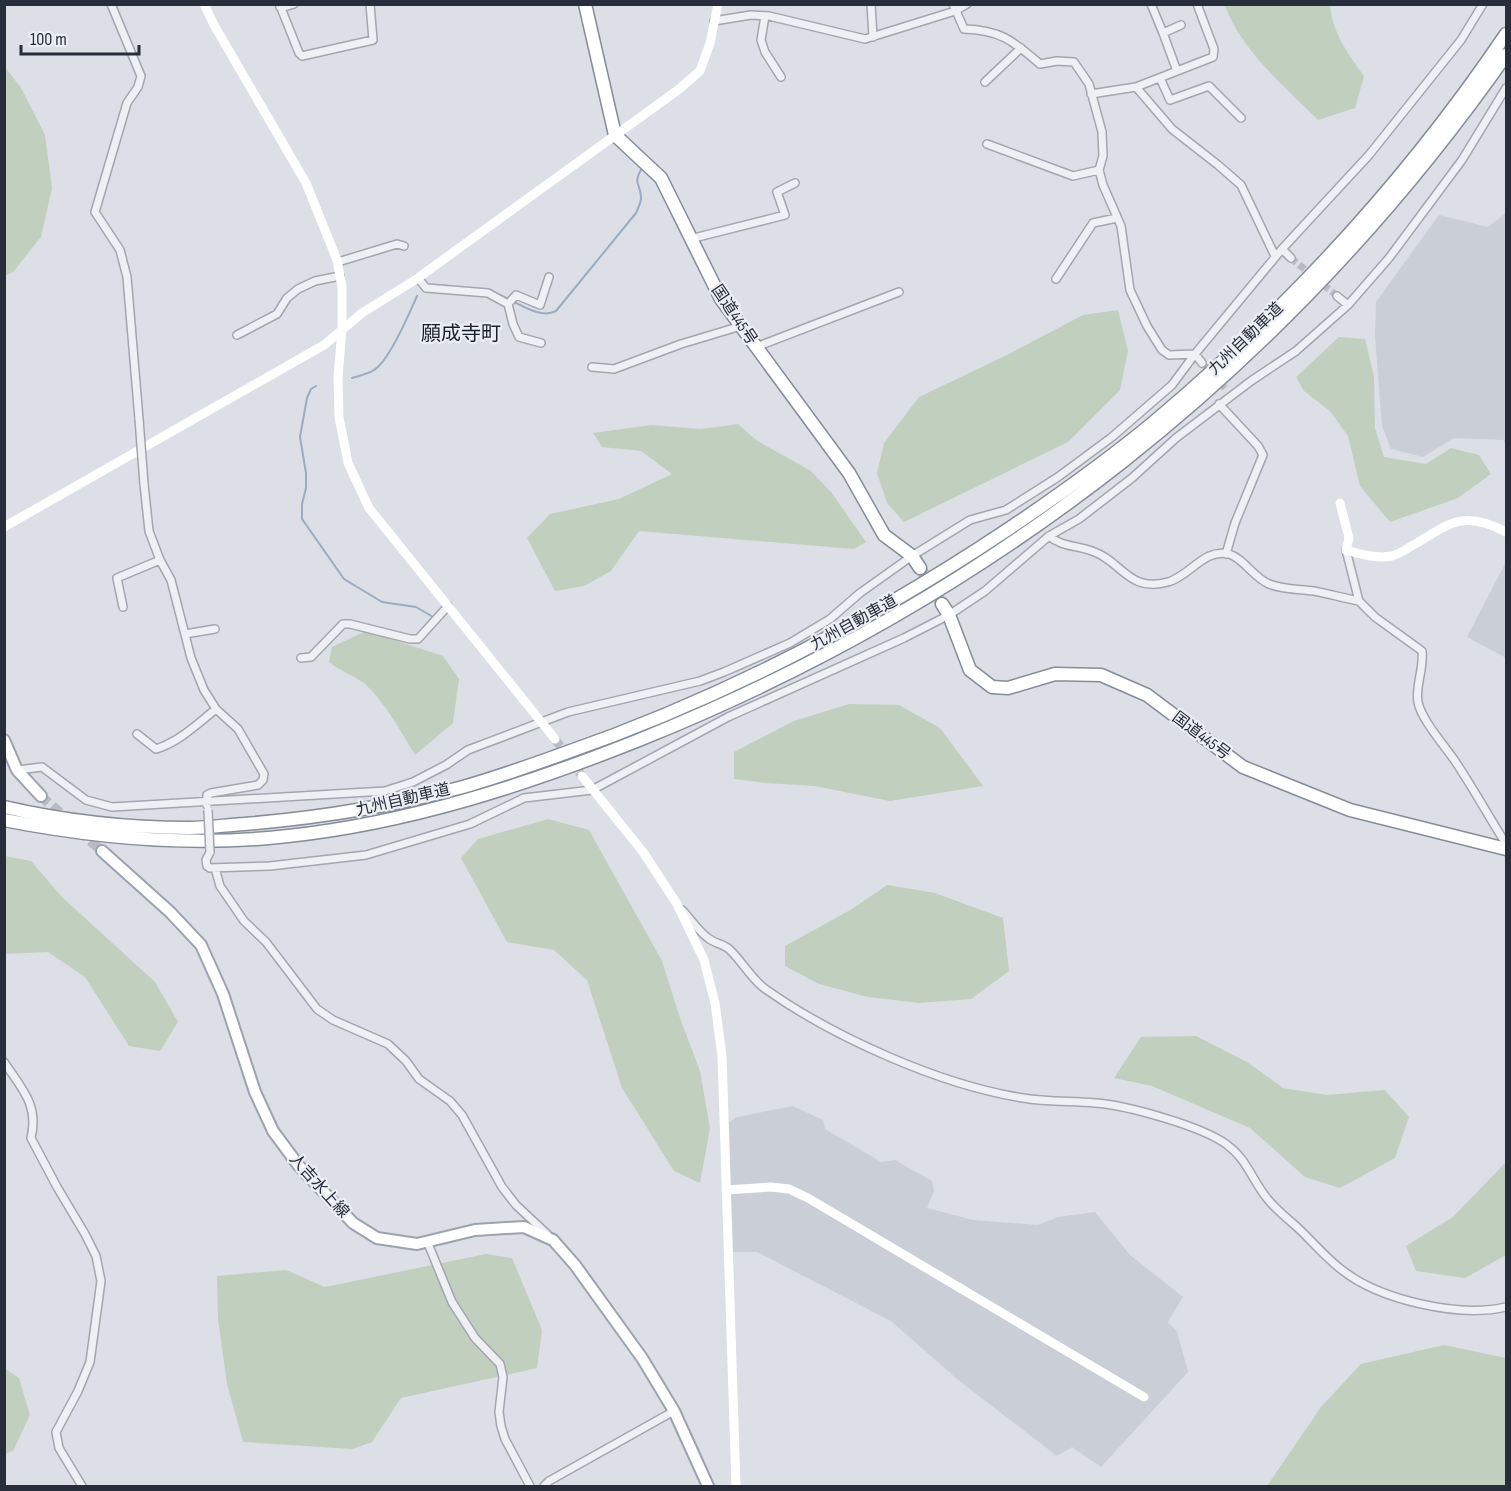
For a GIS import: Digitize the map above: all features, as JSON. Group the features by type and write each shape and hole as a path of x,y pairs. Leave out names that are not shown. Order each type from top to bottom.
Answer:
{"highway":[{"path":"585,4 615,135"},
{"name":"九州自動車道","path":"4,807 50,817 128,825 192,828 285,821 349,812 464,786 538,762 674,712 758,674 853,625 958,563 1056,497 1150,426 1258,330 1345,239 1421,149 1506,34"},
{"name":"九州自動車道","path":"4,819 62,830 112,836 194,840 286,837 351,826 466,800 543,776 678,724 774,681 875,629 1006,548 1078,497 1157,435 1266,338 1353,248 1430,157 1506,55"},
{"name":"国道445号","path":"615,135 661,178 721,299 849,472 884,535 912,556 920,568"},
{"name":"国道445号","path":"945,609 969,670 992,687 1008,688 1055,674 1101,675 1147,695 1243,767 1350,810 1506,849"}],"main road":[{"path":"6,747 18,770 41,796"},
{"name":"人吉水上線","path":"102,851 170,912 201,945 223,994 255,1092 273,1131 299,1166 353,1223 377,1238 417,1244 475,1230 524,1227 553,1240 575,1265 642,1358 674,1411 708,1486"}],"street":[{"path":"111,4 141,76 138,87 127,103 95,212 123,257 127,278 149,531 160,560 171,580 191,658 204,690 216,709 238,729 259,763 264,777 258,784 211,792 207,795 210,852 206,860 208,868 270,866 366,855 470,824 525,798 592,790 728,717 904,639 945,609 985,591 1049,536 1079,519 1132,478 1176,438 1219,404 1296,351 1348,305 1389,258 1462,160 1506,87"},
{"path":"204,4 306,183 338,262 342,287 342,329 338,376 339,417 348,463 369,508 555,739"},
{"path":"294,4 280,6 302,56 373,40 370,4"},
{"path":"4,527 324,345 362,313 418,278 678,90 700,71 710,43 718,4"},
{"path":"871,4 873,37"},
{"path":"714,21 751,15 765,16 865,39 967,4"},
{"path":"1151,4 1177,71"},
{"path":"1091,94 1136,87 1213,57 1215,53 1197,4"},
{"path":"18,770 42,767 86,800 112,807 207,806 385,791 422,778 468,750 568,712 700,681 790,643 830,619 860,593 912,556 970,520 1006,510 1058,477 1112,437 1172,385 1275,256 1369,155 1461,39 1483,4"},
{"path":"954,8 964,29 993,32 1013,42 1041,64 1057,61 1074,62 1089,84 1102,132 1103,156 1099,170 1121,226 1130,290 1147,326 1162,350 1169,355 1195,354"},
{"path":"765,16 761,40 765,52 781,77"},
{"path":"1162,33 1181,25"},
{"path":"985,82 1021,48"},
{"path":"1160,78 1170,100 1209,86 1241,118"},
{"path":"1136,87 1172,129 1241,185 1275,256"},
{"path":"987,144 1073,176 1099,170"},
{"path":"690,239 785,215 777,192 795,183"},
{"path":"1056,279 1093,223 1117,218"},
{"path":"338,262 397,244 404,246"},
{"path":"1282,249 1291,258"},
{"path":"237,335 277,314 287,297 298,289 315,281 340,276"},
{"path":"508,304 516,296 540,305 549,277"},
{"path":"418,278 426,288 488,293 508,304 519,337 541,343"},
{"path":"756,347 899,292"},
{"path":"1337,296 1348,305"},
{"path":"592,367 614,369 681,344 741,326"},
{"path":"1195,354 1202,363"},
{"path":"1225,388 1231,395"},
{"path":"1219,404 1258,446 1263,455 1235,524 1226,554"},
{"path":"1340,503 1349,538 1346,550 1359,601 1375,617 1422,651 1424,664 1417,700 1423,716 1456,762 1506,844"},
{"path":"1346,550 1374,556 1392,556 1441,527 1458,520 1492,525 1506,532"},
{"path":"1049,536 1059,544 1093,551 1139,583 1150,585 1170,582 1207,557 1226,554 1233,556 1256,577 1273,585 1359,601"},
{"path":"123,607 117,578 160,560"},
{"path":"301,658 311,657 343,624 418,639 448,606"},
{"path":"185,634 215,628"},
{"path":"137,734 156,749 177,741 216,709"},
{"path":"582,776 643,852 677,904 704,960 715,1003 722,1056 736,1486"},
{"path":"215,868 220,886 244,921 266,942 317,1009 333,1020 388,1044 406,1061 419,1079 450,1101 462,1115 502,1187 516,1205 553,1240"},
{"path":"677,904 708,938 728,948 763,987 820,1022 860,1043 937,1075 973,1087 1042,1101 1118,1106 1206,1132 1228,1145 1244,1160 1266,1198 1342,1271 1406,1301 1452,1309 1485,1310 1506,1307"},
{"path":"4,1062 27,1096 35,1121 31,1138 86,1234 96,1257 101,1281 90,1362 78,1391 56,1432 59,1448 82,1486"},
{"path":"726,1190 771,1187 789,1189 808,1198 1144,1397"},
{"path":"426,1241 452,1302 474,1338 500,1364 503,1377 499,1412 501,1426 518,1466 530,1486"},
{"path":"544,1486 549,1481 674,1411"}],"shaded area":[{"path":"1506,213 1506,446 1504,440 1454,438 1423,457 1391,449 1382,426 1375,336 1376,302 1439,215 1488,227"},
{"path":"1506,562 1506,658 1467,637"},
{"path":"793,1106 823,1120 825,1129 881,1162 895,1160 932,1181 934,1191 927,1208 973,1220 1038,1225 1058,1217 1095,1212 1130,1255 1183,1297 1168,1322 1177,1332 1188,1372 1101,1467 1072,1447 1057,1456 957,1379 891,1321 757,1252 732,1252 729,1122 737,1117"}],"green space":[{"path":"1225,5 1330,5 1337,34 1364,76 1355,108 1318,120 1252,52 1241,37"},
{"path":"5,67 21,88 45,135 52,188 41,237 13,272 5,276"},
{"path":"1118,310 1128,351 1120,390 1068,442 904,522 887,503 877,473 884,443 919,397 1083,315"},
{"path":"1339,337 1365,339 1374,377 1375,428 1384,457 1426,464 1451,448 1479,455 1491,474 1458,498 1390,522 1360,486 1348,436 1330,411 1304,391 1296,377"},
{"path":"738,424 756,440 811,471 831,492 866,542 854,549 639,531 611,571 584,586 555,591 527,538 550,514 619,499 672,474 641,451 602,447 593,433 651,425 701,429"},
{"path":"366,631 443,656 459,679 453,723 415,755 372,691 362,681 329,662 332,647"},
{"path":"849,704 899,705 940,728 983,786 890,801 815,786 734,779 734,752 794,721"},
{"path":"548,819 589,830 662,961 700,1071 710,1128 700,1183 674,1171 622,1088 587,980 554,950 507,942 461,858 478,839"},
{"path":"5,856 31,861 62,897 155,982 178,1022 160,1051 129,1046 85,977 48,952 5,954"},
{"path":"887,885 935,893 1003,918 1009,971 971,999 919,1003 868,997 819,984 785,966 785,946 852,909"},
{"path":"1196,1036 1247,1062 1283,1088 1327,1095 1385,1090 1409,1117 1395,1158 1340,1188 1305,1177 1250,1128 1152,1086 1114,1078 1141,1037"},
{"path":"1506,1162 1506,1255 1465,1278 1416,1271 1406,1246 1453,1217"},
{"path":"486,1254 512,1258 542,1330 537,1368 401,1398 372,1442 352,1449 243,1442 227,1384 218,1319 217,1276 286,1270 325,1287"},
{"path":"1444,1345 1506,1358 1506,1486 1267,1486 1321,1407 1361,1364"},
{"path":"4,1368 19,1378 30,1415 13,1451 5,1454"}],"waterway":[{"path":"514,302 540,313 556,311 636,213 641,200 637,181 642,168"},
{"path":"434,285 449,286"},
{"path":"490,291 509,299"},
{"path":"352,378 369,373 380,365 398,336 417,296"},
{"path":"316,386 311,389 307,398 300,437 306,473 302,519 344,579 382,602 416,607 433,617"}],"tunnel":[{"path":"1291,258 1337,296"},
{"path":"1202,363 1225,388"},
{"path":"920,568 942,604"},
{"path":"555,739 582,776"},
{"path":"41,796 68,820"},
{"path":"79,831 102,851"}],"district":[{"name":"願成寺町","path":"461,334"}]}
